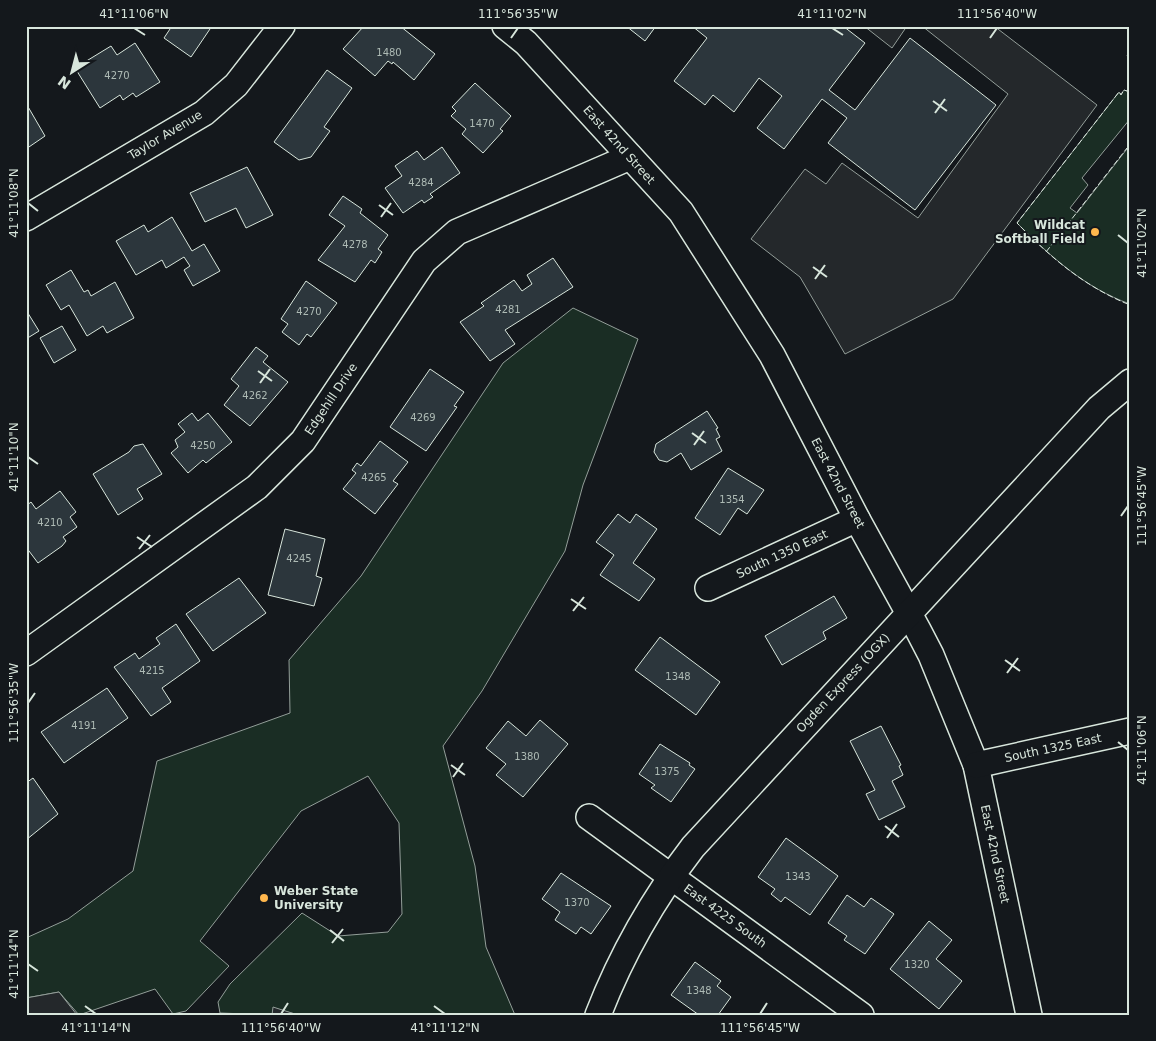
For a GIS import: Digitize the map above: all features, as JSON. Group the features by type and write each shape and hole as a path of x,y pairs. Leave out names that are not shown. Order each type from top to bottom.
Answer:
{"street":[{"name":"Taylor Avenue","path":"26,218 204,113 236,84 282,26"},
{"name":"East 42nd Street","path":"506,26 526,43 680,212 772,355 857,519 931,655 976,765 1029,1015"},
{"name":"Edgehill Drive","path":"26,653 257,487 303,441 424,261 457,232 630,157"},
{"name":"Ogden Express (OGX)","path":"598,1015 624,954 671,876 724,811 1098,408 1130,382"},
{"name":"South 1350 East","path":"708,588 857,519"},
{"name":"South 1325 East","path":"976,765 1130,732"},
{"name":"East 4225 South","path":"589,817 861,1015"}],"green space":[{"path":"1124,90 1130,92 1130,119 1082,178 1088,185 1070,208 1077,213 1130,145 1130,304 1098,289 1069,270 1017,223 1119,92 1121,94"},
{"path":"573,308 638,339 583,485 565,551 482,691 443,746 475,866 486,947 515,1015 298,1015 274,1008 272,1015 220,1013 218,1002 230,984 302,913 338,936 388,932 402,914 399,823 368,776 301,811 200,941 229,966 186,1011 173,1014 155,989 79,1015 59,992 26,998 26,938 68,919 133,871 157,761 290,713 289,660 361,576 503,363"}],"shaded area":[{"path":"864,26 907,26 892,48"},
{"path":"922,26 994,26 1097,105 953,299 845,354 800,277 751,239 805,169 826,184 842,163 918,218 1008,94"},
{"path":"59,992 77,1015 26,1015 26,998"},
{"path":"273,1007 298,1015 272,1015"}],"building":[{"path":"172,26 212,26 191,57 164,38"},
{"path":"364,26 400,26 435,54 414,80 393,62 392,64 388,61 375,76 343,49"},
{"path":"626,26 656,26 645,41"},
{"path":"692,26 843,26 865,43 829,90 855,110 910,38 996,105 915,210 828,143 847,118 822,99 784,149 757,128 782,96 759,78 734,112 713,95 705,105 674,81 707,38"},
{"path":"135,43 160,82 136,97 133,93 123,100 120,95 100,108 75,68 111,46 117,55"},
{"path":"327,70 352,88 324,127 330,131 311,157 299,160 274,142"},
{"path":"475,83 511,116 500,129 503,131 483,153 462,134 466,129 451,116 456,111 452,107"},
{"path":"26,106 45,136 26,149"},
{"path":"442,147 460,173 430,194 433,197 424,203 422,200 403,213 385,188 402,176 395,166 417,151 424,160"},
{"path":"247,167 273,215 246,228 236,208 205,222 190,193"},
{"path":"343,196 362,209 360,213 388,235 378,249 382,252 375,263 371,260 355,282 318,260 345,226 329,215"},
{"path":"172,217 192,251 204,244 220,271 193,286 184,270 190,266 184,257 166,268 162,260 136,275 116,241 144,225 148,232"},
{"path":"553,258 573,287 505,330 515,344 490,361 460,322 484,306 481,303 514,280 522,291 532,284 527,275"},
{"path":"71,270 84,292 88,290 91,296 115,282 134,318 107,333 103,326 87,336 69,305 61,310 46,285"},
{"path":"306,281 337,303 311,337 307,334 299,345 282,332 288,324 281,319"},
{"path":"26,310 39,331 26,339"},
{"path":"62,326 76,350 54,363 40,338"},
{"path":"256,347 268,356 263,362 288,382 250,426 224,405 239,386 231,379"},
{"path":"430,369 464,392 454,406 457,407 426,451 390,427"},
{"path":"707,411 718,428 716,429 720,437 716,439 722,451 691,470 681,453 667,462 659,460 654,452 656,444"},
{"path":"192,413 198,421 208,413 232,442 206,463 203,460 188,473 171,453 178,447 175,440 185,432 178,424"},
{"path":"380,441 408,462 393,481 398,484 375,514 343,489 356,473 352,470 357,463 361,466"},
{"path":"143,444 162,474 137,489 143,499 118,515 93,474 129,452 134,446"},
{"path":"728,468 764,490 747,514 738,508 720,535 695,518"},
{"path":"60,491 76,512 70,517 77,527 63,537 66,541 62,546 38,563 26,547 26,506 31,502 36,509"},
{"path":"618,514 630,523 636,514 657,529 633,563 655,579 639,601 600,575 614,555 596,542"},
{"path":"285,529 325,539 316,576 322,578 314,606 268,595"},
{"path":"239,578 266,613 213,651 186,614"},
{"path":"834,596 847,618 823,632 826,639 782,665 765,636"},
{"path":"176,624 200,661 162,688 171,702 151,716 114,667 135,653 139,659 160,644 156,638"},
{"path":"660,637 720,682 696,715 635,670"},
{"path":"107,688 128,718 64,763 41,732"},
{"path":"540,720 568,744 523,797 496,775 506,764 486,748 508,721 526,736"},
{"path":"881,726 901,765 899,766 903,775 892,781 905,807 879,820 866,794 875,790 850,741"},
{"path":"660,744 690,763 689,765 695,769 671,802 651,788 655,785 639,774"},
{"path":"33,778 58,814 26,840 26,783"},
{"path":"786,838 838,876 810,915 785,897 781,902 771,894 775,889 758,877"},
{"path":"561,873 611,906 591,934 581,927 576,934 555,920 560,912 542,899"},
{"path":"847,895 864,907 871,898 894,914 865,954 844,940 847,936 828,923"},
{"path":"929,921 952,940 936,959 962,981 939,1009 890,969"},
{"path":"695,962 721,981 717,986 731,997 718,1015 699,1015 671,995"}],"fence":[{"path":"1130,51 1127,56 1130,60"},
{"path":"1130,92 1124,90 1121,95 1119,92 1017,223 1069,270 1098,290 1130,305"},
{"path":"1046,252 1127,148"}],"place":[{"name":"Wildcat Softball Field","path":"1095,232"},
{"name":"Weber State University","path":"264,898"}]}
